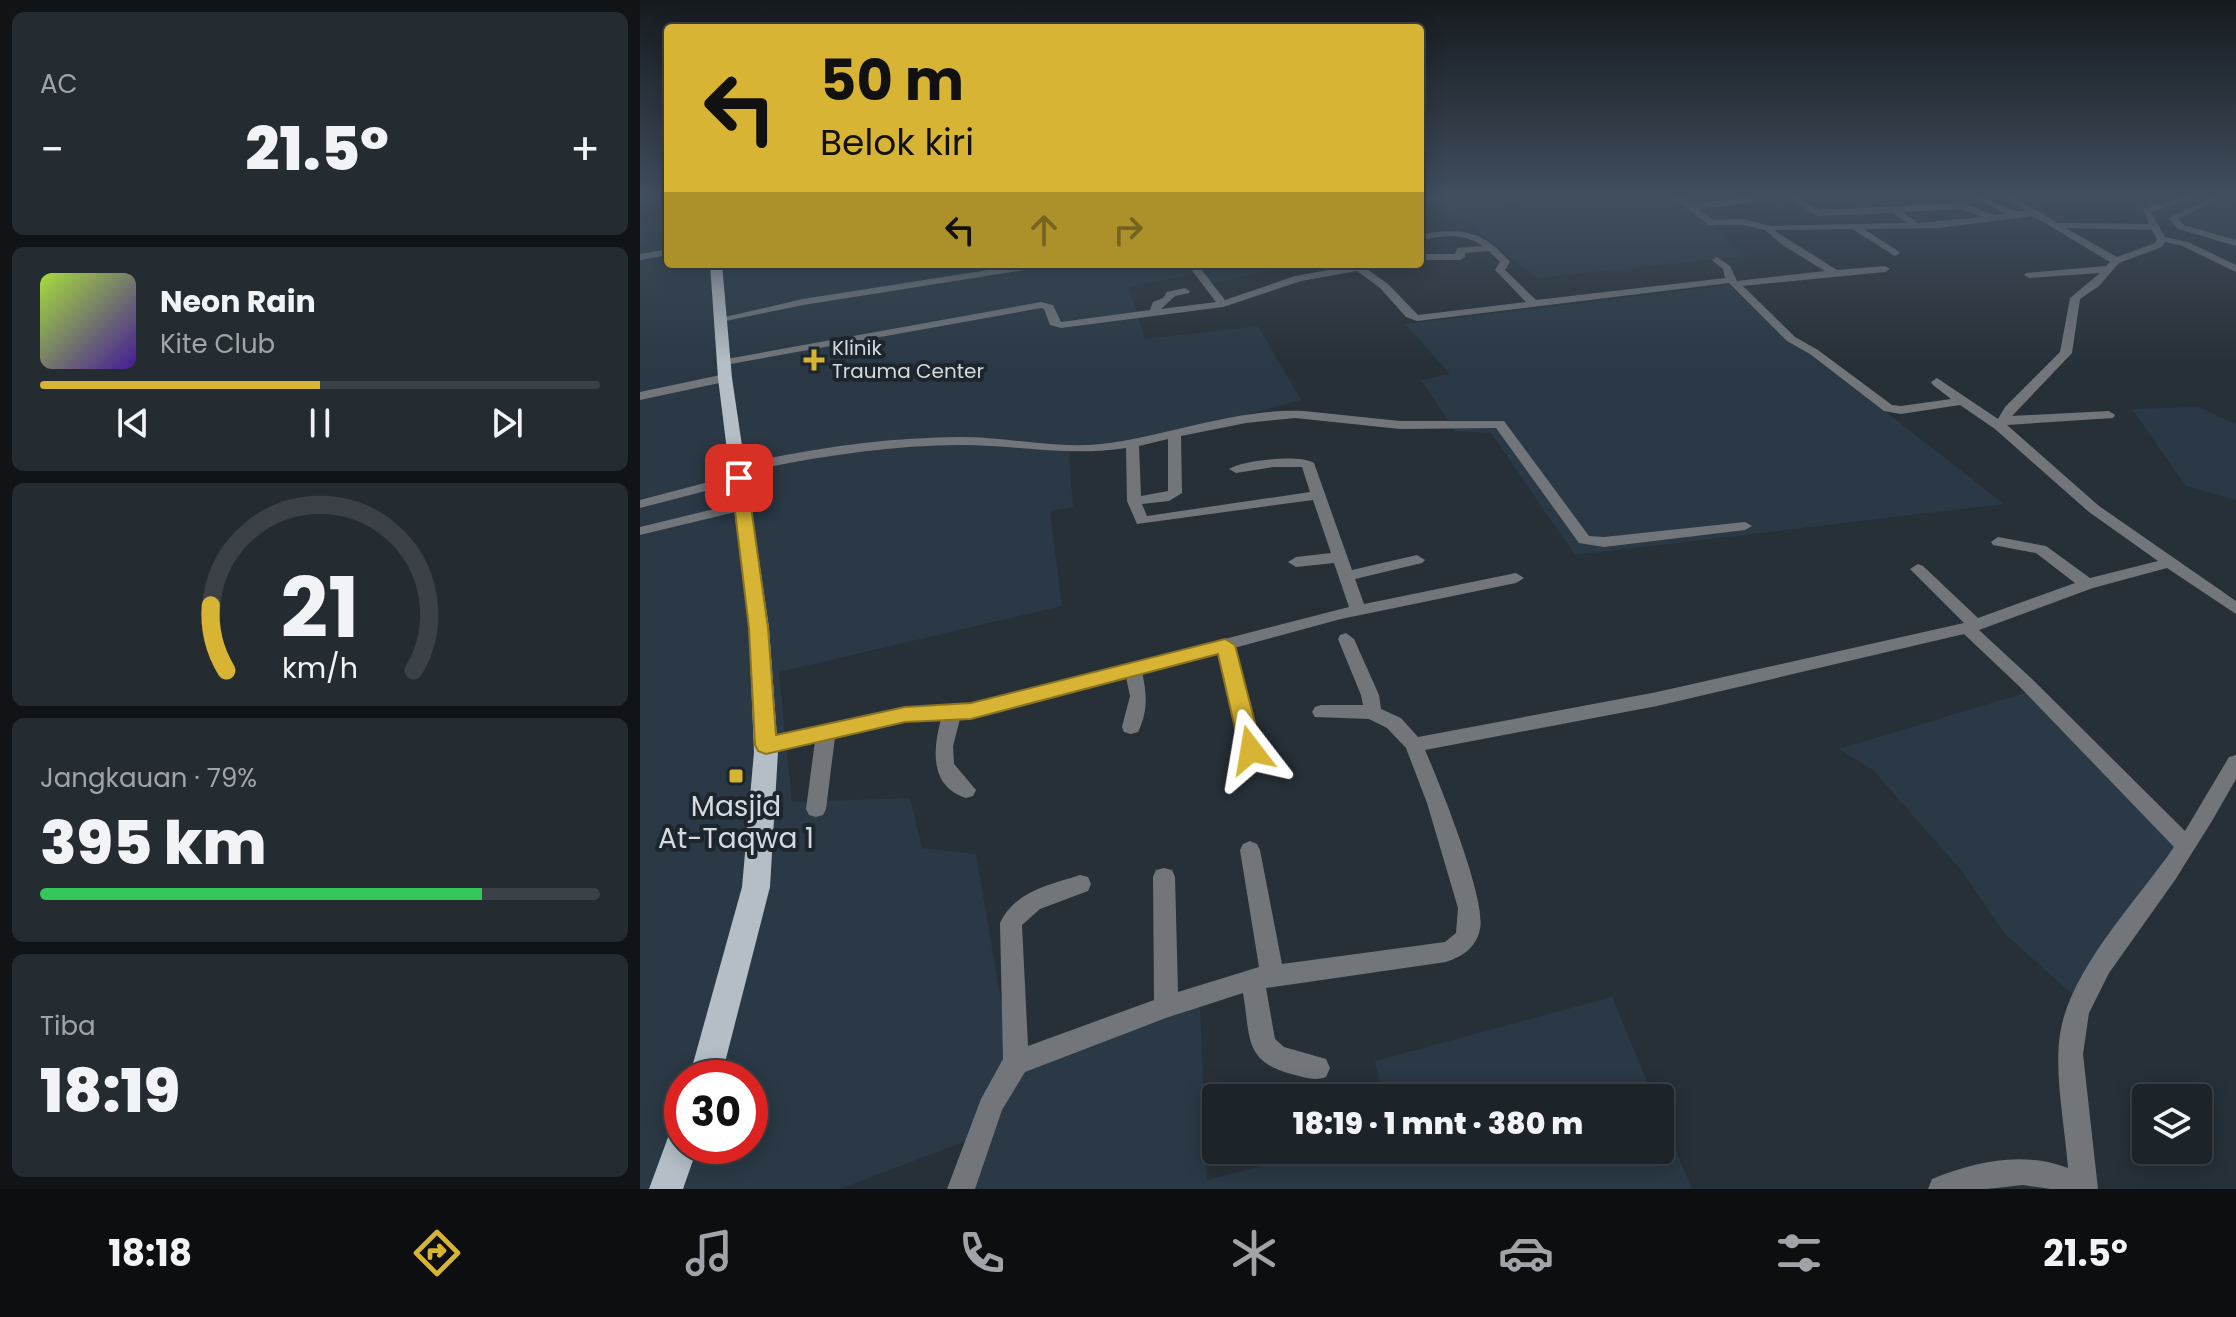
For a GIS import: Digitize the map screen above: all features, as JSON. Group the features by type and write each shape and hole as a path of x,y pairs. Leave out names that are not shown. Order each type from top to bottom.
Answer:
{"main road":[{"path":"710,1060 756,887 766,745 759,628 725,370 716,268"},
{"path":"666,1189 675,1164"}],"street":[{"path":"1424,255 1460,257 1461,251"},
{"path":"1496,251 1505,262 1500,270 1533,303"},
{"path":"1799,251 1835,273"},
{"path":"2094,251 2112,265"},
{"path":"2029,275 2112,265 2144,251"},
{"path":"2200,251 2236,269"},
{"path":"640,257 664,253"},
{"path":"1717,260 1727,268 1733,282 1791,339 1814,352 1888,408 1901,410 1962,401"},
{"path":"2002,423 2019,399 2066,353 2075,298 2095,284 2112,265"},
{"path":"721,319 803,302 1013,268"},
{"path":"1195,268 1223,304"},
{"path":"640,396 725,370 1041,305 1049,307 1054,323 1061,325 1223,304 1299,278 1347,268"},
{"path":"1360,268 1384,286 1410,315 1417,318 1733,282 1885,269"},
{"path":"1180,279 1185,291"},
{"path":"1154,313 1157,304 1167,300 1171,294 1210,287"},
{"path":"1937,382 1962,401 2002,423 2071,491 2236,609"},
{"path":"640,504 738,474 872,445 983,442 1074,449 1132,443 1252,418 1292,414 1371,424 1465,427 1500,424 1584,540 1604,542 1745,526"},
{"path":"2002,423 2109,415"},
{"path":"1134,501 1164,498 1175,493 1174,435"},
{"path":"1132,443 1134,501 1142,521 1318,495"},
{"path":"1236,469 1307,463 1358,611"},
{"path":"640,531 743,506"},
{"path":"1998,542 2041,549 2087,584"},
{"path":"1296,562 1341,557"},
{"path":"1347,576 1417,560"},
{"path":"1414,745 1657,699 1972,626 2087,584 2172,562"},
{"path":"1918,569 2186,846"},
{"path":"766,745 905,714 988,707 1358,611 1516,578"},
{"path":"1346,639 1362,675 1373,713"},
{"path":"1225,645 1251,750"},
{"path":"1131,727 1139,696 1133,670"},
{"path":"961,1189 990,1103 1016,1063 1166,1007 1262,977 1446,952 1461,945 1469,934 1469,908 1437,803 1414,745 1394,723 1373,713 1354,710 1321,712"},
{"path":"952,712 943,761 947,775 966,790"},
{"path":"816,809 826,731"},
{"path":"1942,1189 1964,1180 2036,1172 2084,1188 2071,1054 2071,1033 2079,1005 2096,969 2186,846 2236,762"},
{"path":"1250,850 1262,977 1264,1046 1278,1058 1317,1068"},
{"path":"1164,877 1166,1007"},
{"path":"1016,1063 1011,923 1017,913 1033,902 1080,884"}],"shaded area":[{"path":"640,251 664,251 664,268 1191,268 1193,271 1207,268 1279,268 1208,285 1194,274 1129,287 1145,339 1258,326 1301,400 1125,447 1069,452 1073,507 1050,511 1062,606 779,672 792,802 910,798 922,848 976,854 1013,1071 1200,1007 1202,1164 1206,1164 1207,1180 1268,1164 1674,1164 1674,1146 1692,1189 963,1189 976,1137 840,1189 640,1189"},
{"path":"1503,251 1740,251 1745,256 1537,278"},
{"path":"1729,285 1793,344 1813,355 2004,504 1575,555 1491,433 1455,431 1421,380 1450,374 1405,324"},
{"path":"2198,407 2236,424 2236,500 2186,486 2132,409"},
{"path":"2031,691 2190,853 2078,999 2006,935 1960,869 1873,770 1839,749"},
{"path":"1612,997 1648,1084 1380,1084 1375,1061"}],"place":[{"name":"Klinik Trauma Center","path":"814,360"},
{"name":"Masjid At-Taqwa 1","path":"736,776"}],"route":[{"path":"739,478 759,628 766,745 905,714 971,711 1225,645 1251,750"}]}
